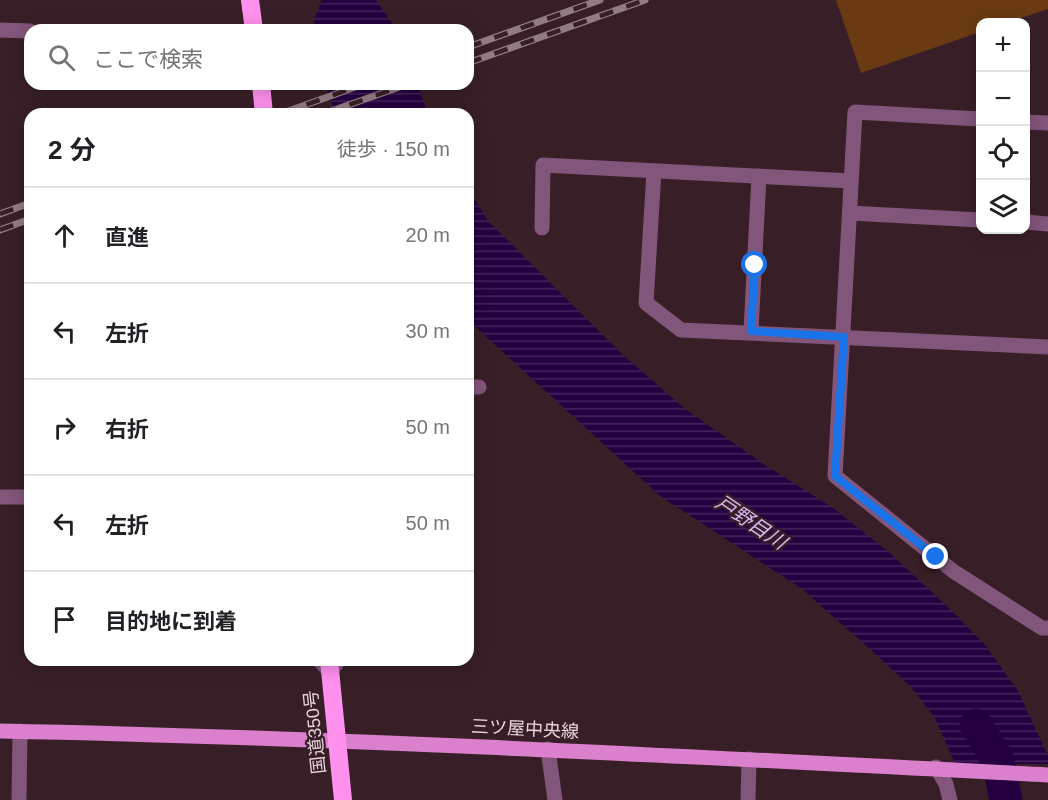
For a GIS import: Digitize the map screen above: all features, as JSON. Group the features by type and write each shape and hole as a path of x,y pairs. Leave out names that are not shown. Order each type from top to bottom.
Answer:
{"highway":[{"path":"250,0 253,24"},
{"path":"262,90 263,108"},
{"name":"国道350号","path":"329,666 343,800"}],"main road":[{"name":"三ツ屋中央線","path":"0,731 336,740 936,767 952,770 1048,775"}],"street":[{"path":"0,30 24,31"},
{"path":"976,119 855,112 835,476 953,571 1042,628 1048,628"},
{"path":"1030,122 1048,123"},
{"path":"542,228 543,165 851,181"},
{"path":"654,171 646,303 681,330 751,331 1048,347"},
{"path":"751,331 759,176"},
{"path":"850,213 976,220"},
{"path":"1030,222 1048,224"},
{"path":"0,497 24,497"},
{"path":"19,800 20,731"},
{"path":"548,749 555,800"},
{"path":"748,800 749,759"},
{"path":"936,767 946,784 950,800"}],"shaded area":[{"path":"836,0 1048,0 1048,9 1021,18 976,18 976,33 861,73"}],"water":[{"path":"322,0 376,0 392,24 314,24"},
{"path":"327,90 419,90 426,108 334,108"},
{"path":"474,198 489,222 623,355 684,408 762,463 833,508 891,554 952,611 985,645 1018,691 1048,756 1048,764 955,764 935,718 911,687 861,641 802,589 660,496 474,326"}],"waterway":[{"name":"戸野目川","path":"976,725 998,760 1006,800"}],"railway":[{"path":"474,45 600,0"},
{"path":"474,61 645,0"},
{"path":"297,108 347,90"},
{"path":"340,108 391,90"},
{"path":"0,214 24,205"},
{"path":"0,230 24,221"}],"route":[{"path":"755,265 751,331 844,337 835,476 936,557"}]}
